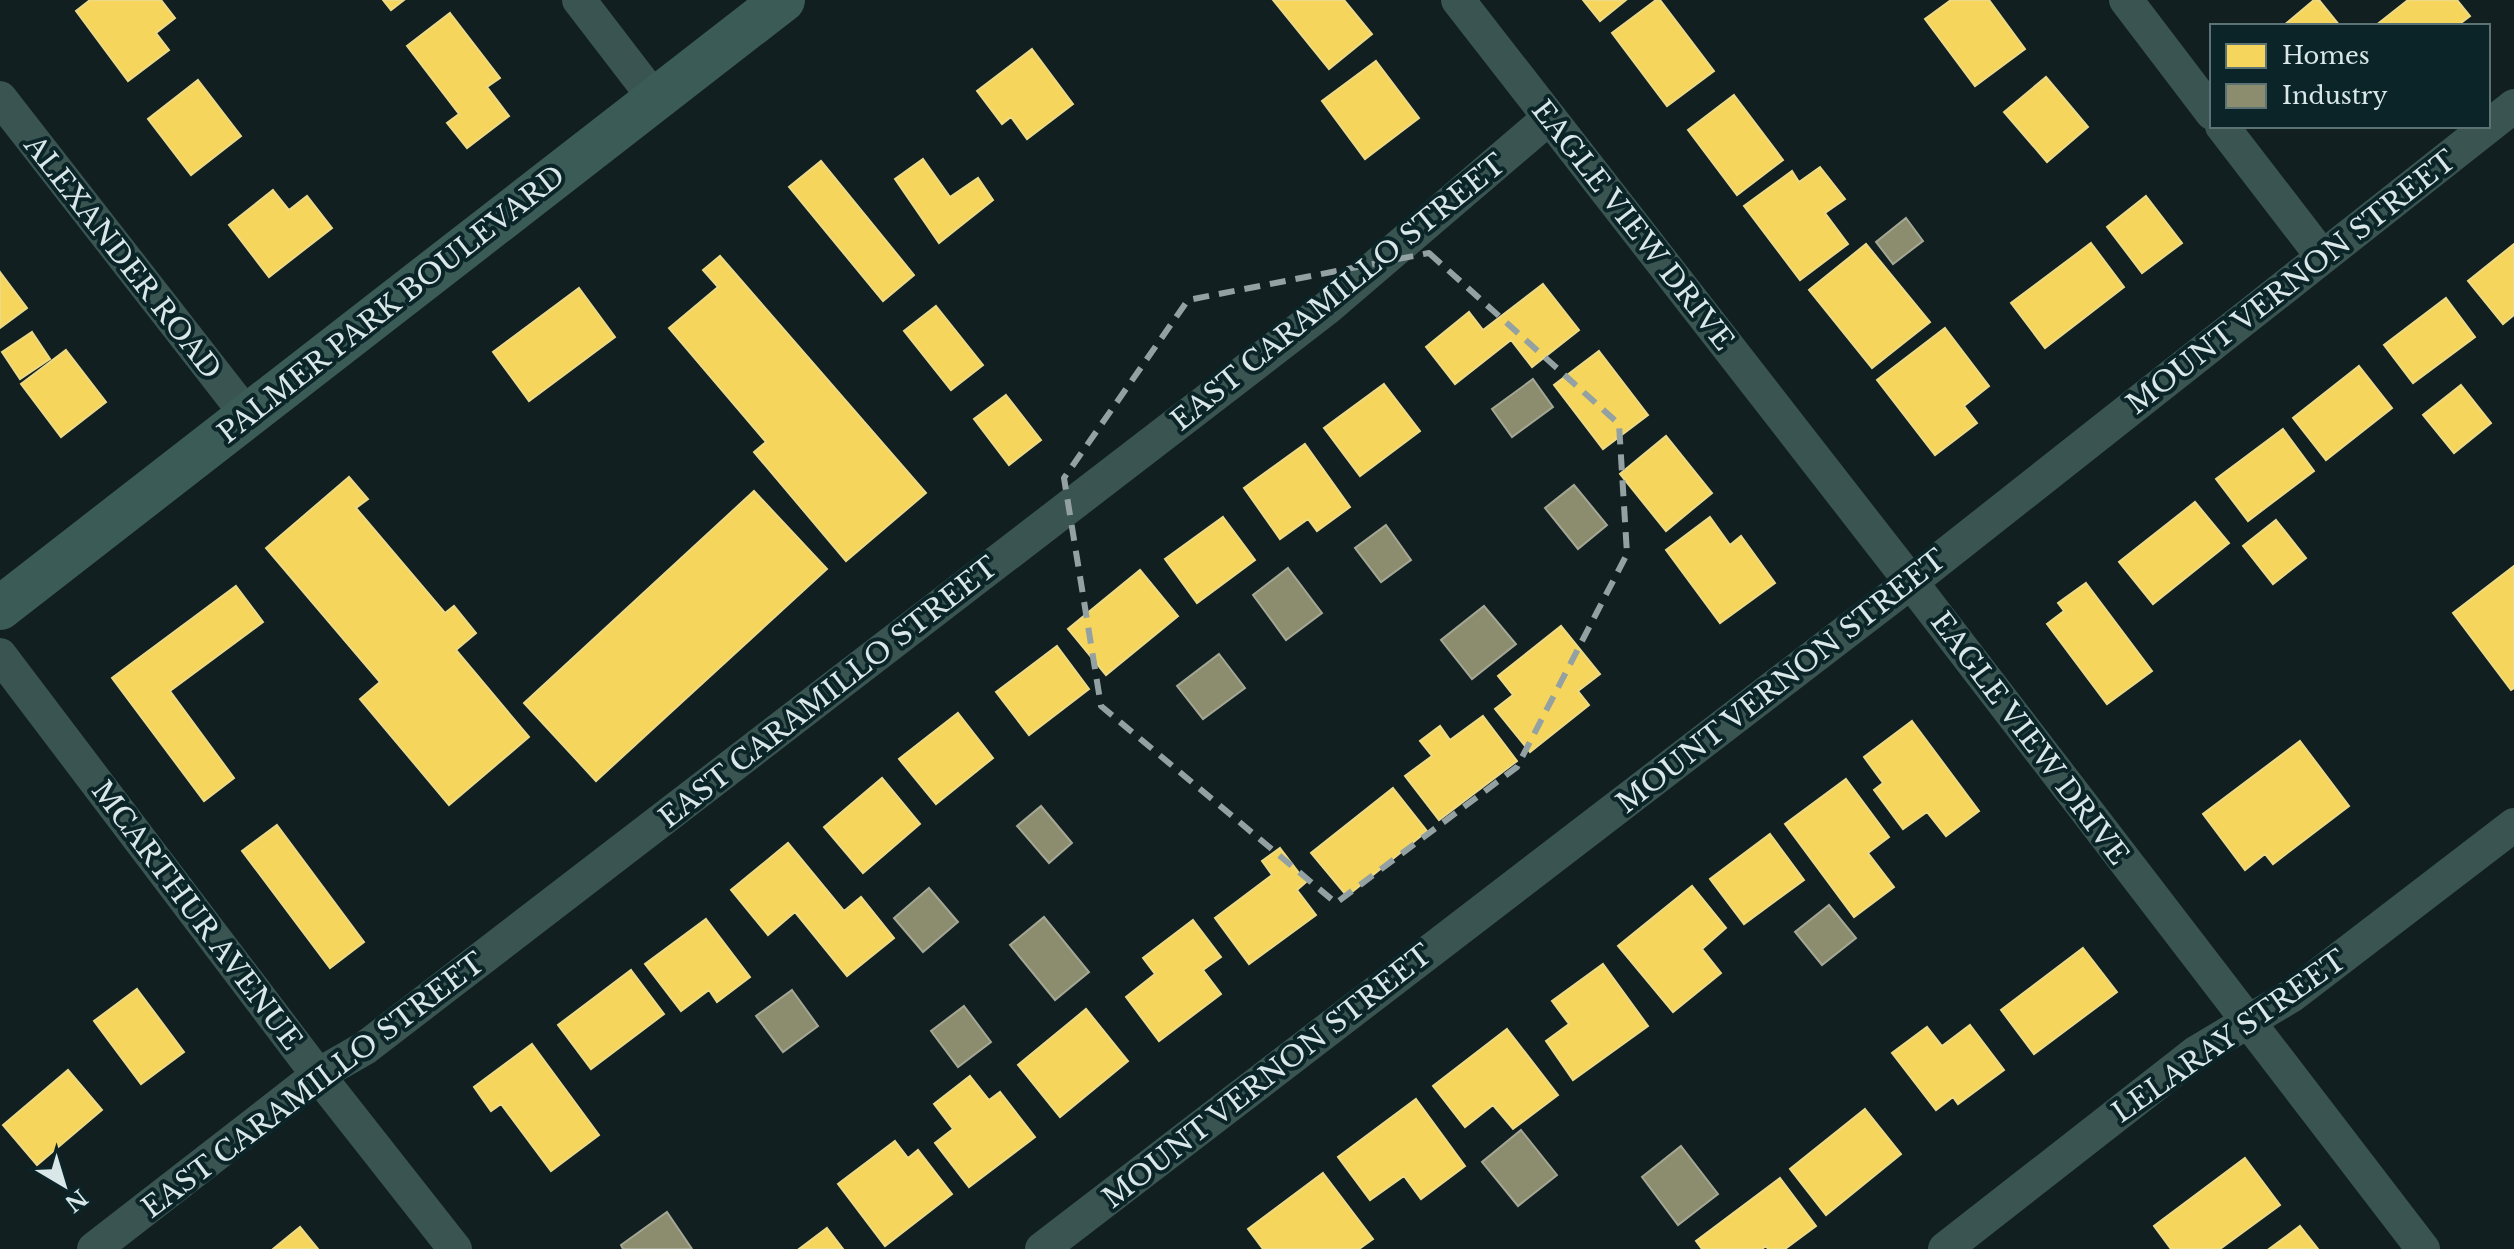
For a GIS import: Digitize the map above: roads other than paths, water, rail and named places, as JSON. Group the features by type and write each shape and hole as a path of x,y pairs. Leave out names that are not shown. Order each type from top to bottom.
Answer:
{"main road":[{"name":"PALMER PARK BOULEVARD","path":"0,608 783,0"}],"street":[{"path":"579,0 655,99"},
{"name":"EAGLE VIEW DRIVE","path":"1458,0 1911,582 2423,1249"},
{"path":"2126,0 2210,110"},
{"name":"ALEXANDER ROAD","path":"0,98 247,415"},
{"name":"MOUNT VERNON STREET","path":"2490,125 2514,106"},
{"name":"EAST CARAMILLO STREET","path":"94,1249 318,1075 365,1048 1327,308 1549,118"},
{"path":"2224,128 2322,256"},
{"name":"MOUNT VERNON STREET","path":"1042,1249 1911,582 2486,128"},
{"name":"MCARTHUR AVENUE","path":"0,655 318,1075 455,1249"},
{"name":"LELARAY STREET","path":"1945,1249 2197,1052 2291,996 2514,825"}]}
